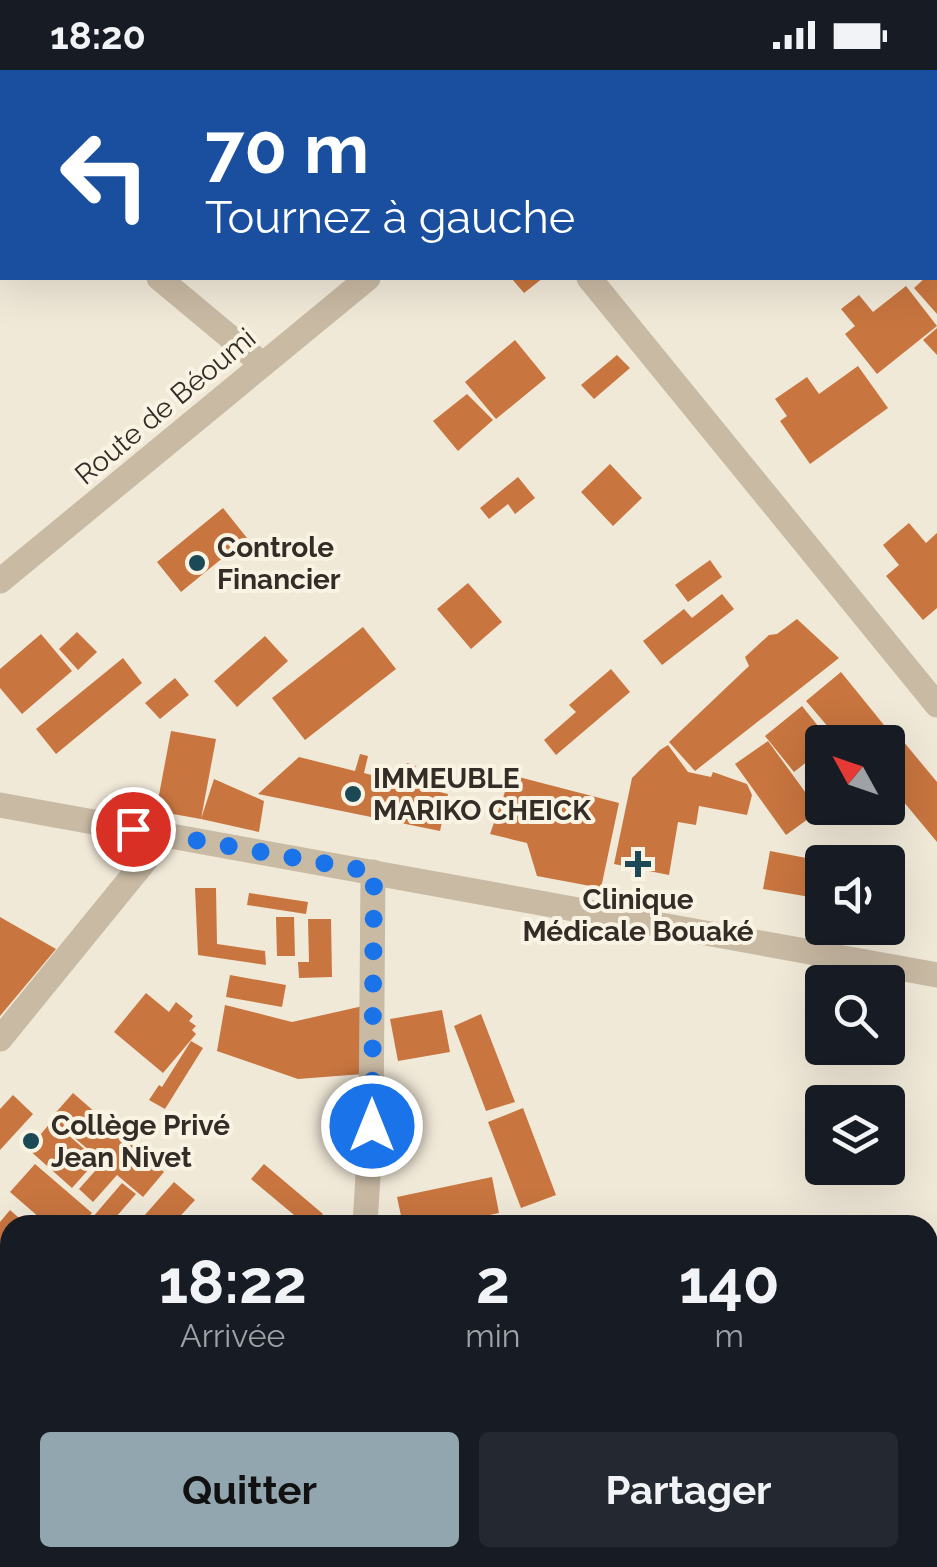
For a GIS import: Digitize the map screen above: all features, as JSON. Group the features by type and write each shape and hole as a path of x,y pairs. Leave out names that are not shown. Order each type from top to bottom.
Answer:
{"street":[{"path":"161,280 262,364"},
{"name":"Route de Béoumi","path":"0,582 366,280"},
{"path":"591,280 937,704"},
{"path":"0,805 937,975"},
{"path":"0,1039 166,835"},
{"path":"366,1215 372,1126 374,872"}],"building":[{"path":"513,280 540,280 524,293"},
{"path":"923,280 937,280 937,314 914,288"},
{"path":"906,286 937,326 877,374 845,334 855,326 841,309 859,295 873,312"},
{"path":"937,328 937,355 923,340"},
{"path":"515,340 546,378 496,419 465,382"},
{"path":"617,355 630,368 594,399 581,385"},
{"path":"858,366 888,408 810,464 780,421 787,416 775,399 807,377 819,394"},
{"path":"467,394 493,420 458,451 433,421"},
{"path":"610,464 642,498 613,526 581,492"},
{"path":"518,477 535,498 515,514 508,504 489,519 480,508"},
{"path":"223,508 247,538 181,592 157,562"},
{"path":"909,523 926,543 937,533 937,608 923,620 886,576 899,565 883,545"},
{"path":"710,560 722,577 688,602 675,585"},
{"path":"468,583 502,622 471,649 437,609"},
{"path":"722,594 734,609 662,665 643,641 684,609 692,618"},
{"path":"797,619 839,658 695,771 669,742 749,666 745,657 769,635 777,634"},
{"path":"363,627 396,669 305,740 272,698"},
{"path":"77,632 97,652 78,670 59,649"},
{"path":"41,634 72,671 22,714 0,688 0,669"},
{"path":"265,636 288,661 237,707 214,681"},
{"path":"123,658 142,683 56,754 36,729"},
{"path":"611,669 630,692 556,755 544,740 576,712 569,705"},
{"path":"841,672 884,725 826,725 806,701"},
{"path":"175,678 189,695 160,719 145,703"},
{"path":"802,706 817,725 805,725 805,763 794,772 765,736"},
{"path":"171,731 216,739 201,819 156,811"},
{"path":"768,741 805,792 805,821 786,835 735,764"},
{"path":"905,743 937,782 937,842 905,803"},
{"path":"668,745 688,772 711,777 713,772 747,784 752,795 747,815 699,806 696,825 678,822 669,875 614,864 632,778"},
{"name":"IMMEUBLE MARIKO CHEICK","path":"360,754 368,756 364,773 402,783 407,763 416,766 411,785 448,794 440,831 258,794 299,757 355,771"},
{"path":"420,766 429,768 426,785 416,783"},
{"path":"436,769 451,773 447,790 431,787"},
{"path":"511,775 619,803 601,888 537,876 527,843 490,834"},
{"path":"214,779 264,801 259,832 201,819"},
{"path":"770,851 805,858 805,896 763,889"},
{"path":"195,888 216,888 217,944 265,951 266,965 198,955"},
{"path":"249,893 308,902 306,914 247,905"},
{"path":"0,917 56,949 0,1016"},
{"path":"276,917 294,917 295,956 277,956"},
{"path":"308,919 331,919 332,977 299,978 298,962 309,962"},
{"path":"230,975 286,985 282,1007 226,997"},
{"path":"146,993 169,1012 176,1002 193,1016 189,1021 196,1026 192,1030 196,1034 163,1073 114,1032"},
{"path":"225,1005 292,1022 363,1006 363,1074 298,1079 217,1051"},
{"path":"442,1010 450,1052 398,1061 390,1019"},
{"path":"481,1014 515,1102 486,1111 454,1026"},
{"path":"191,1041 203,1048 165,1109 149,1100 159,1085 162,1087"},
{"path":"73,1093 164,1172 143,1197 117,1175 93,1202 79,1189 103,1162 51,1118"},
{"path":"13,1095 33,1114 0,1150 0,1109"},
{"path":"523,1108 556,1195 521,1208 488,1122"},
{"path":"52,1121 97,1160 72,1188 28,1149"},
{"path":"35,1164 92,1213 36,1215 10,1192"},
{"path":"264,1164 323,1214 294,1215 251,1179"},
{"path":"492,1177 499,1213 401,1215 397,1197"},
{"path":"174,1182 195,1200 181,1215 145,1215"},
{"path":"122,1183 136,1194 118,1215 95,1215"}],"place":[{"name":"Controle Financier","path":"197,563"},
{"name":"IMMEUBLE MARIKO CHEICK","path":"353,794"},
{"name":"Clinique Médicale Bouaké","path":"638,864"},
{"name":"Collège Privé Jean Nivet","path":"31,1141"}],"route":[{"path":"133,829 374,872 372,1126"}]}
